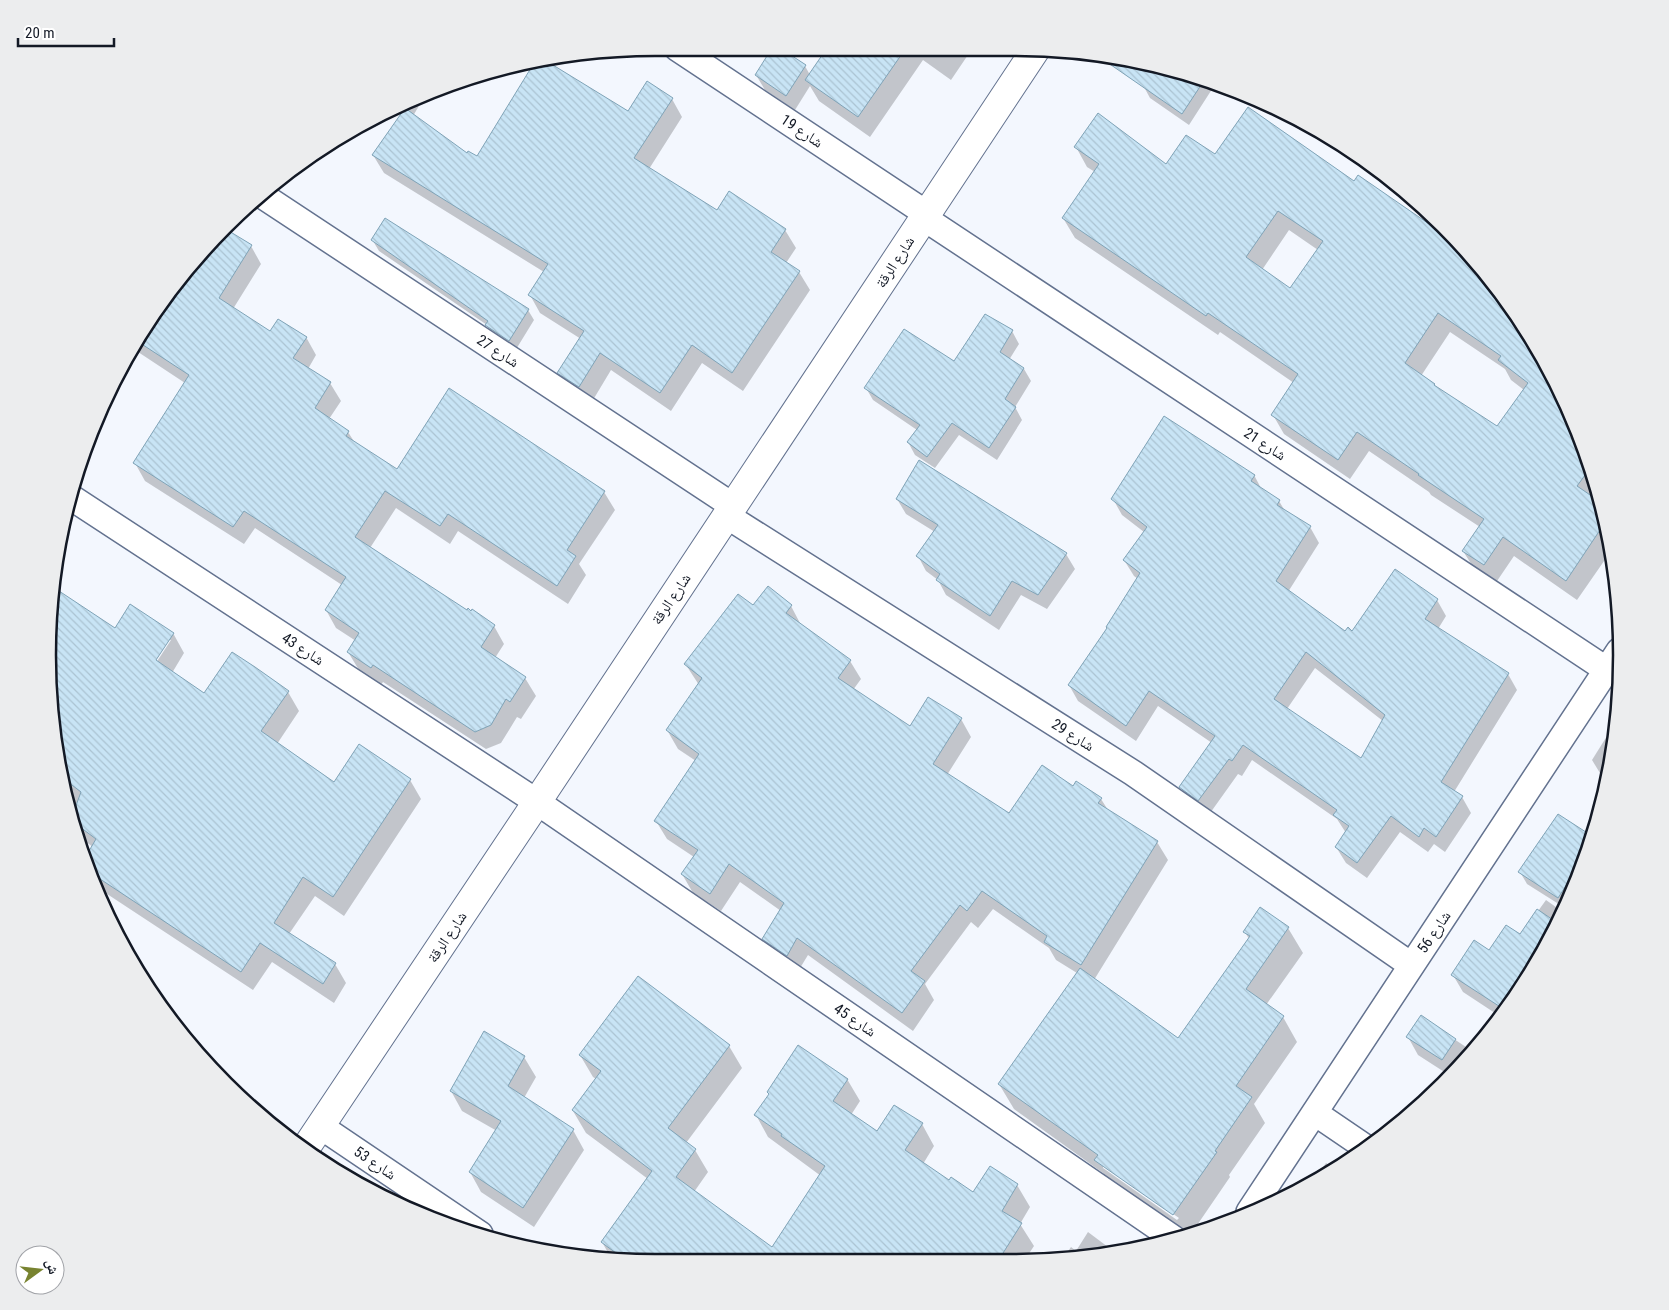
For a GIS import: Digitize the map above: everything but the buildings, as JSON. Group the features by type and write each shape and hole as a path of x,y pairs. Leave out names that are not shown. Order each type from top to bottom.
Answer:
{"street":[{"name":"شارع 19","path":"689,56 925,216"},
{"name":"شارع الرقة","path":"309,1143 1031,57"},
{"name":"شارع 27","path":"267,199 730,511"},
{"name":"شارع 21","path":"925,216 1613,661"},
{"name":"شارع 43","path":"77,501 537,802"},
{"name":"شارع 29","path":"730,511 1134,772 1411,965"},
{"name":"شارع 56","path":"1255,1203 1613,662"},
{"name":"شارع 45","path":"537,802 1166,1234"},
{"path":"1315,1113 1360,1143"},
{"name":"شارع 53","path":"320,1126 461,1221"}]}
